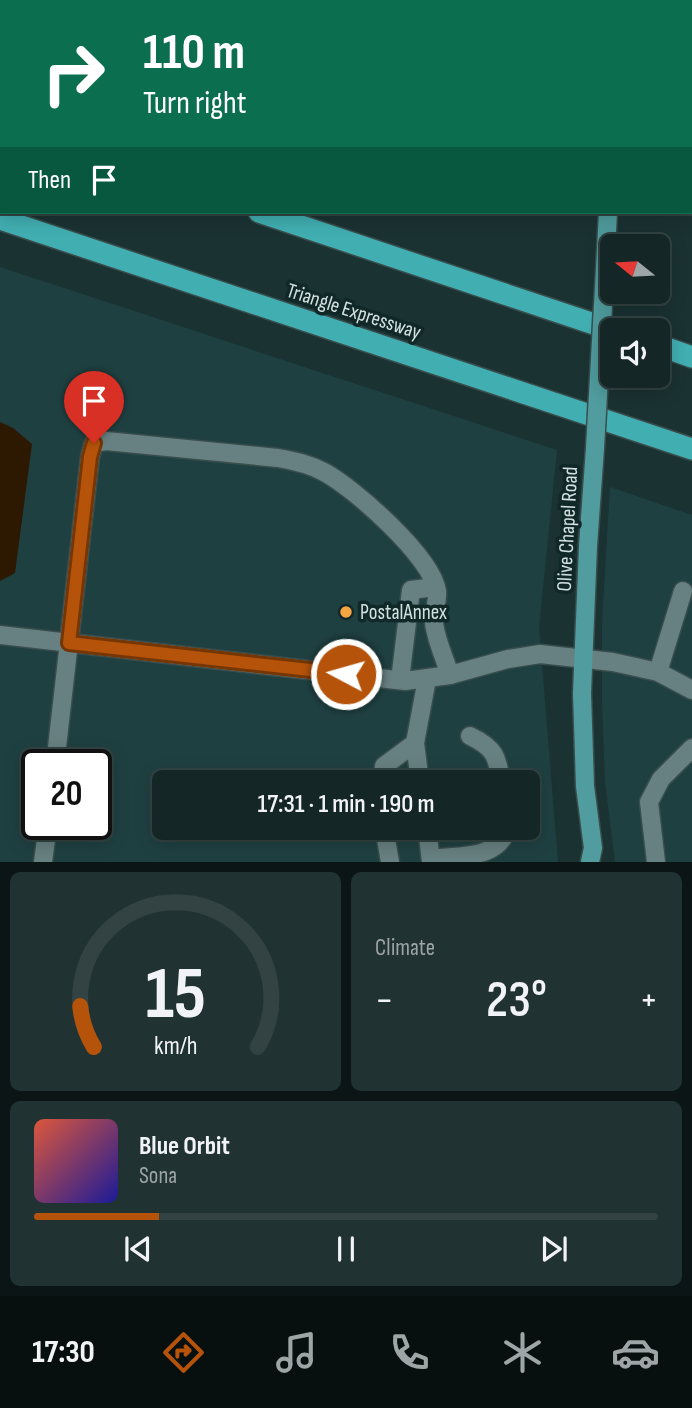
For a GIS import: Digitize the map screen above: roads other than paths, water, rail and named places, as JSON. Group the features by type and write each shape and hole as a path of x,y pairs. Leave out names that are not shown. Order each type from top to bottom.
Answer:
{"highway":[{"path":"265,214 600,326"},
{"name":"Triangle Expressway","path":"0,219 692,449"},
{"path":"670,349 692,357"}],"main road":[{"name":"Olive Chapel Road","path":"594,857 585,786 583,658 608,214"}],"lane":[{"path":"57,749 90,457 94,443 278,457 301,462 326,473 349,488 374,510 426,566 437,592 434,623 450,675"},
{"path":"400,680 411,590 435,587"},
{"path":"658,672 683,591"},
{"path":"0,635 400,680 450,675 523,655 552,654 658,672 692,690"},
{"path":"418,770 415,743 428,679"},
{"path":"470,736 484,743 497,757 499,770"},
{"path":"384,770 384,766 415,743"},
{"path":"656,862 649,803 661,779 692,748"},
{"path":"43,862 46,840"},
{"path":"386,840 390,862"},
{"path":"428,840 431,860 490,852 504,840"}],"place":[{"name":"PostalAnnex","path":"346,612"}]}
